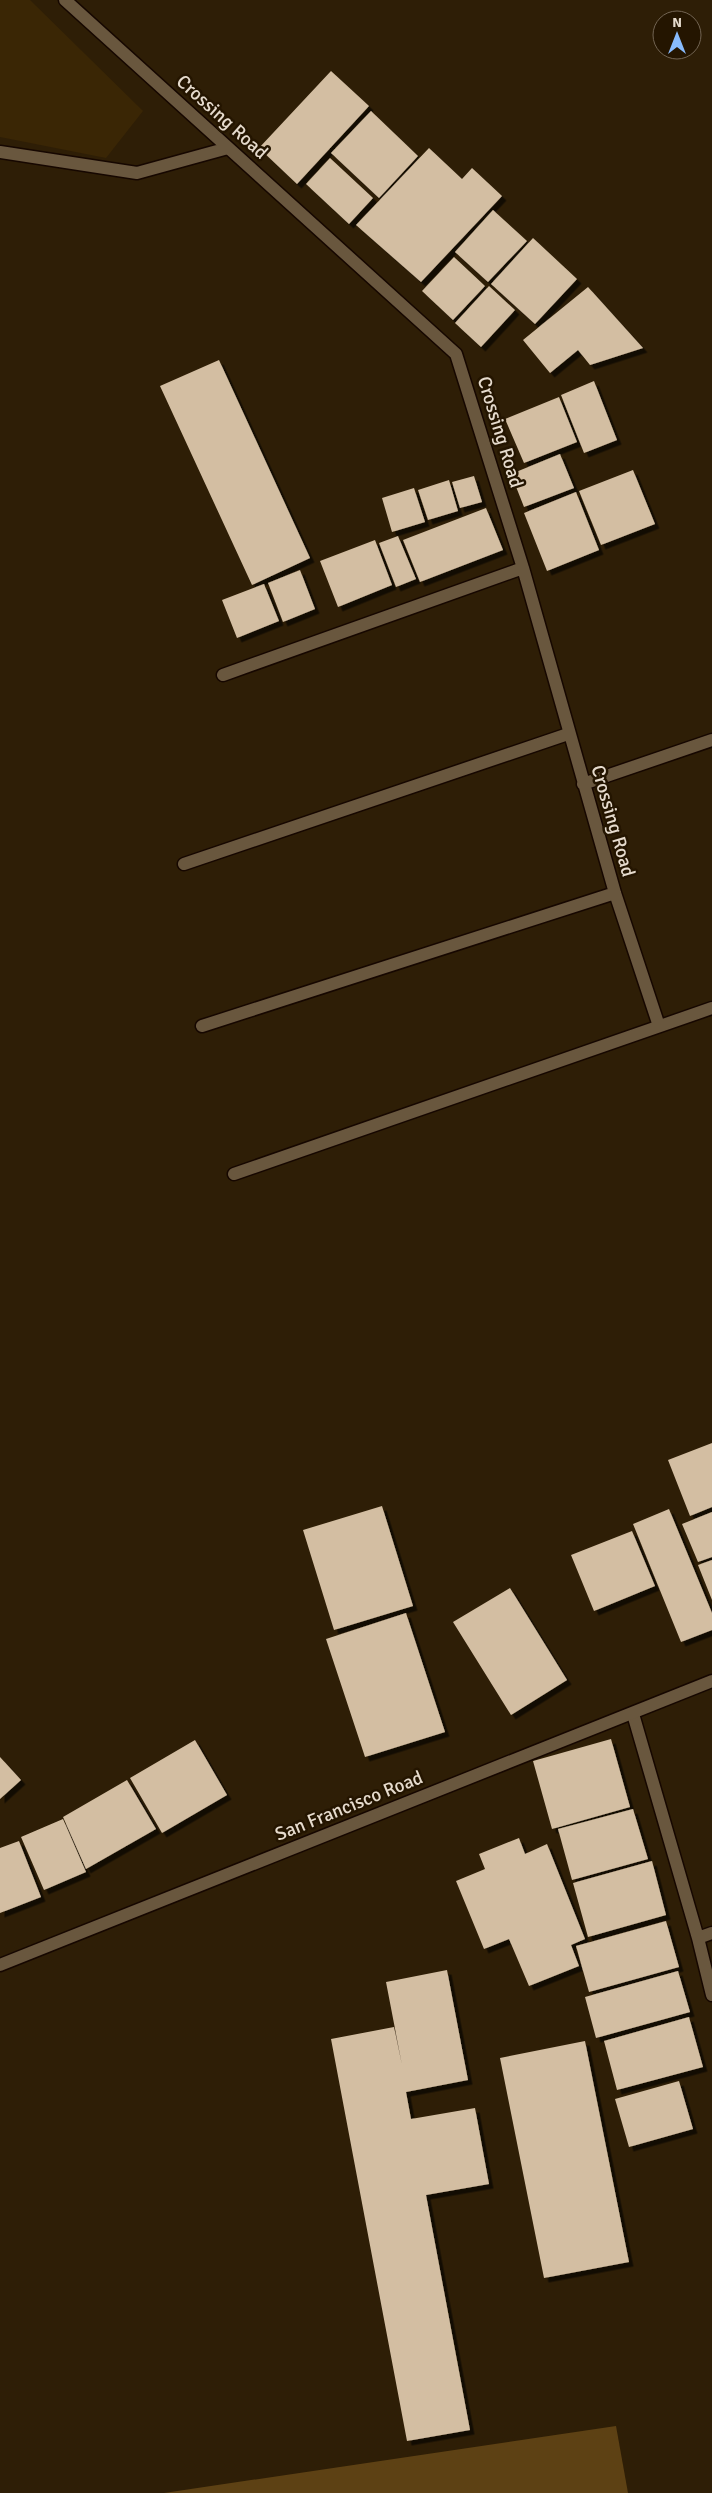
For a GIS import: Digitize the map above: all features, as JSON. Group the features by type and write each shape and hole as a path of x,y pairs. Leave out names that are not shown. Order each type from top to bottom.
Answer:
{"street":[{"name":"Crossing Road","path":"65,0 456,354 523,568 568,734 615,893 659,1026"},
{"path":"0,152 137,173 228,148"},
{"path":"223,675 523,568"},
{"path":"184,864 568,734"},
{"path":"583,784 712,740"},
{"path":"202,1026 615,893"},
{"path":"234,1174 712,1008"},
{"name":"San Francisco Road","path":"0,1965 712,1681"},
{"path":"633,1714 698,1938 712,1995"},
{"path":"698,1938 712,1933"}],"shaded area":[{"path":"0,0 30,0 143,111 106,158 0,137"},
{"path":"616,2426 628,2493 164,2493"}],"building":[{"path":"331,71 369,106 297,184 259,148"},
{"path":"371,111 418,156 379,198 331,153"},
{"path":"429,148 462,179 472,168 502,196 421,282 356,225"},
{"path":"330,158 373,198 349,224 306,184"},
{"path":"493,210 527,241 488,282 455,252"},
{"path":"533,238 577,279 535,324 491,284"},
{"path":"454,257 485,286 453,320 422,291"},
{"path":"489,286 515,310 481,347 455,323"},
{"path":"588,287 643,348 590,365 578,350 550,373 523,340"},
{"path":"219,360 310,558 252,585 160,386"},
{"path":"594,381 617,440 584,453 561,395"},
{"path":"559,397 577,442 524,463 505,419"},
{"path":"560,454 574,488 524,507 511,474"},
{"path":"633,470 655,524 601,545 579,491"},
{"path":"474,476 482,502 460,508 452,482"},
{"path":"449,480 458,511 428,520 418,490"},
{"path":"414,488 425,522 392,532 382,498"},
{"path":"576,492 599,550 547,571 524,513"},
{"path":"486,508 503,550 420,582 403,540"},
{"path":"398,536 416,579 396,587 379,543"},
{"path":"375,540 392,585 338,607 320,561"},
{"path":"300,570 315,609 283,622 268,583"},
{"path":"264,584 279,621 237,638 222,600"},
{"path":"712,1443 712,1507 690,1516 668,1460"},
{"path":"382,1506 413,1606 334,1630 303,1530"},
{"path":"669,1509 712,1613 712,1630 681,1642 633,1524"},
{"path":"712,1512 712,1557 698,1562 682,1524"},
{"path":"632,1531 655,1586 594,1611 571,1555"},
{"path":"712,1560 712,1600 698,1565"},
{"path":"510,1588 567,1680 511,1715 453,1622"},
{"path":"406,1613 445,1732 365,1757 326,1639"},
{"path":"611,1739 630,1807 552,1829 533,1761"},
{"path":"195,1740 227,1795 162,1833 130,1778"},
{"path":"0,1757 21,1780 0,1799"},
{"path":"127,1780 156,1829 86,1869 63,1817"},
{"path":"633,1809 648,1859 572,1880 558,1829"},
{"path":"63,1819 86,1872 44,1890 21,1837"},
{"path":"519,1838 525,1854 547,1844 585,1939 571,1945 579,1966 529,1986 509,1939 484,1949 456,1881 485,1869 479,1854"},
{"path":"19,1841 41,1897 0,1913 0,1848"},
{"path":"652,1861 666,1915 588,1937 573,1883"},
{"path":"666,1921 679,1967 589,1992 576,1946"},
{"path":"447,1970 468,2080 406,2092 411,2119 475,2108 489,2184 426,2195 470,2430 407,2441 331,2039 394,2027 402,2065 386,1982"},
{"path":"678,1971 690,2012 596,2038 585,1997"},
{"path":"689,2017 703,2067 617,2090 604,2041"},
{"path":"585,2041 629,2262 544,2278 500,2058"},
{"path":"679,2081 693,2129 629,2147 615,2099"}]}
